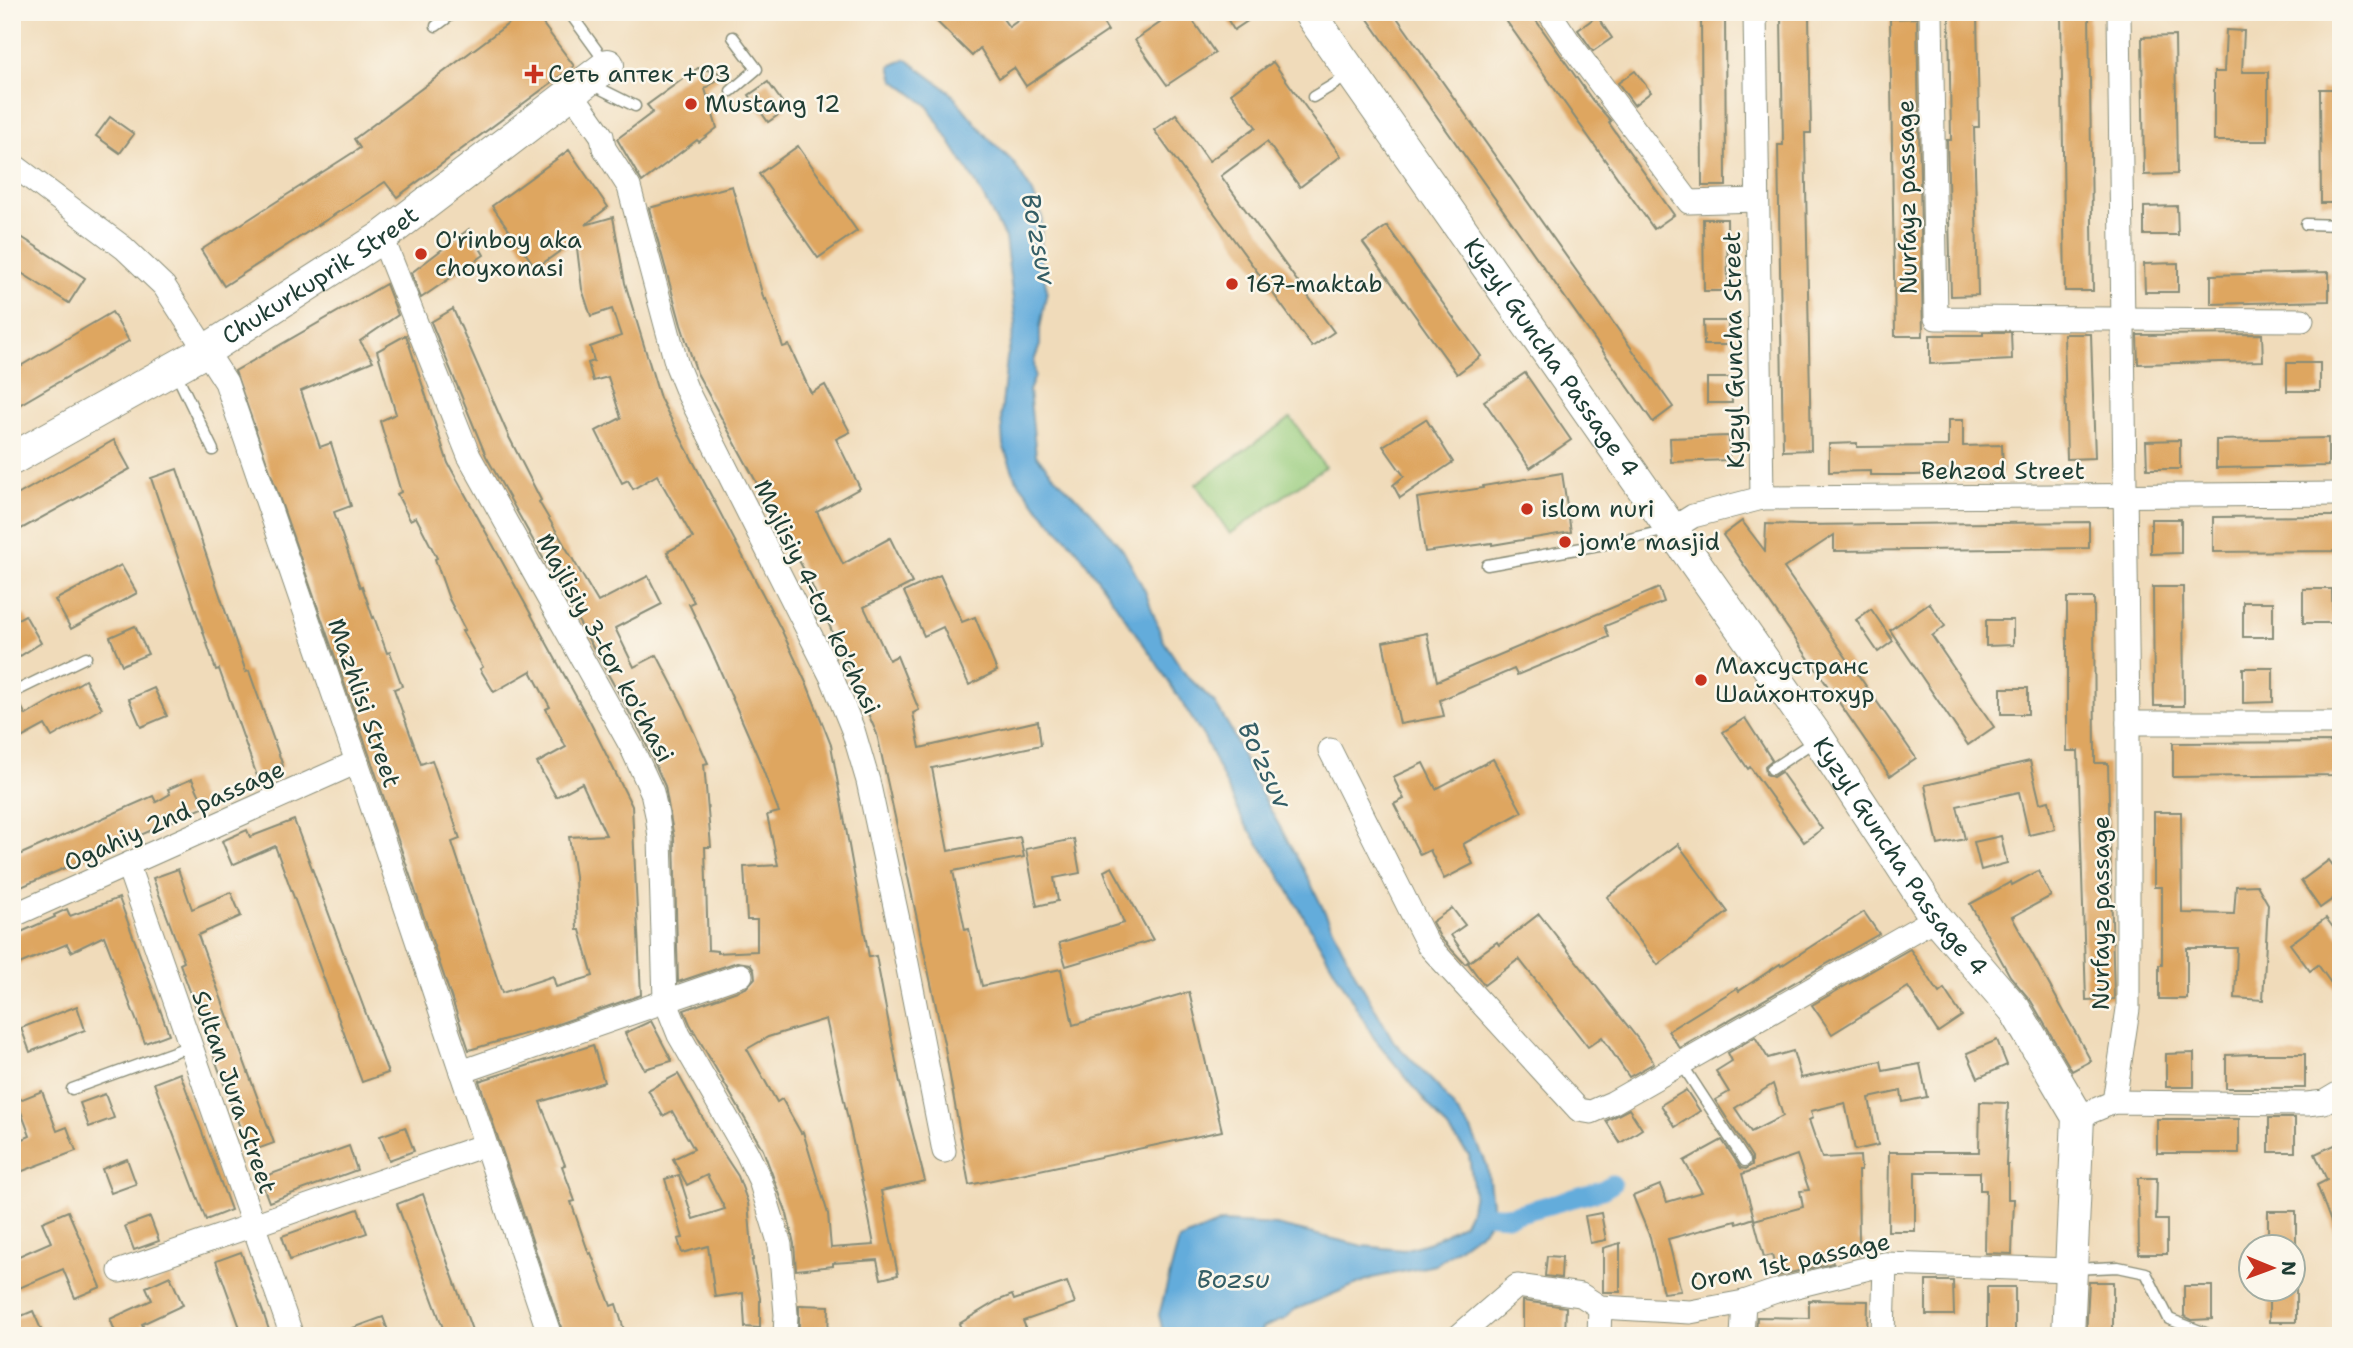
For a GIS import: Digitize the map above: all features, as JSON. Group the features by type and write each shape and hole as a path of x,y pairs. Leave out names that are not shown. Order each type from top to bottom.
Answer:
{"street":[{"name":"Kyzyl Guncha Passage 4","path":"1310,12 1818,738 1936,918 2015,1010 2078,1117"},
{"name":"Kyzyl Guncha Street","path":"1549,12 1689,202 1757,201"},
{"name":"Kyzyl Guncha Street","path":"1755,12 1762,498"},
{"name":"Nurfayz passage","path":"1931,12 1936,318 2302,320"},
{"name":"Nurfayz passage","path":"2114,1102 2128,1009 2128,723 2119,12"},
{"name":"Chukurkuprik Street","path":"12,459 205,351 382,237 588,79"},
{"name":"Majlisiy 4-tor ko'chasi","path":"588,79 604,148 629,187 677,366 688,393 832,678 853,730 888,876 944,1151"},
{"name":"Mazhlisi Street","path":"12,164 142,265 174,299 226,382 550,1336"},
{"name":"Majlisiy 3-tor ko'chasi","path":"382,237 469,456 631,746 652,792 660,838 665,1000 678,1035 747,1153 763,1190 780,1245 786,1336"},
{"name":"Behzod Street","path":"1672,529 1693,516 1762,498 2341,494"},
{"path":"2128,723 2341,723"},
{"path":"1330,750 1428,945 1579,1110 1591,1112 1936,918"},
{"name":"Ogahiy 2nd passage","path":"12,916 357,762"},
{"name":"Sultan Jura Street","path":"128,866 292,1336"},
{"path":"461,1072 741,975"},
{"path":"2068,1336 2078,1117 2114,1102 2307,1104 2324,1102 2341,1092"},
{"path":"120,1271 485,1145"},
{"path":"1883,1336 1885,1264"},
{"name":"Orom 1st passage","path":"1459,1336 1517,1286 1581,1295 1600,1307 1690,1312 1744,1302 1776,1291 1885,1264 2070,1270"},
{"path":"1742,1336 1744,1302"},
{"path":"1599,1336 1600,1307"}],"lane":[{"path":"436,26 455,12"},
{"path":"569,12 588,79 635,106"},
{"path":"731,91 757,69 733,37"},
{"path":"1312,97 1354,73"},
{"path":"2306,224 2341,225"},
{"path":"174,369 213,450"},
{"path":"1487,565 1672,529"},
{"path":"12,693 86,657"},
{"path":"1772,769 1818,738"},
{"path":"72,1088 190,1046"},
{"path":"1681,1063 1745,1161"},
{"path":"2070,1270 2118,1267 2146,1273 2169,1319 2213,1336"}],"green space":[{"path":"1291,418 1325,467 1230,534 1196,484"}],"water":[{"name":"Bozsu","path":"906,59 950,92 987,137 1013,162 1033,193 1042,217 1040,256 1047,290 1040,328 1040,345 1034,361 1035,376 1029,391 1036,455 1091,511 1123,550 1145,591 1163,640 1186,675 1214,702 1230,728 1251,775 1394,1042 1437,1086 1471,1130 1487,1165 1492,1218 1484,1229 1435,1265 1372,1278 1294,1310 1285,1319 1262,1328 1260,1336 1164,1336 1159,1315 1179,1240 1222,1222 1276,1225 1363,1246 1404,1250 1430,1242 1464,1223 1471,1209 1474,1193 1469,1155 1374,1038 1278,872 1242,819 1205,739 1156,662 1078,551 1041,511 1015,477 1003,445 1001,415 1007,358 1016,323 1005,238 977,185 927,105 894,80 890,66"}],"building":[{"path":"524,12 534,12 574,66 397,197 385,182 224,286 201,250 360,148 354,139"},
{"path":"927,12 998,12 1009,27 1030,12 1096,12 1108,31 1026,86 1014,68 999,78 980,48 972,56"},
{"path":"1176,12 1187,12 1215,53 1167,85 1135,40"},
{"path":"1223,12 1261,12 1234,30"},
{"path":"1363,12 1393,12 1673,407 1653,422"},
{"path":"1500,12 1530,12 1593,101 1611,121 1609,123 1674,215 1654,229"},
{"path":"1701,12 1725,12 1726,186 1702,186"},
{"path":"2061,12 2089,12 2093,291 2065,291"},
{"path":"1977,14 1979,127 1974,127 1978,295 1951,296 1947,140 1951,140 1949,15"},
{"path":"1809,15 1811,133 1805,133 1811,450 1783,451 1778,145 1783,145 1781,16"},
{"path":"1597,16 1612,38 1593,51 1578,30"},
{"path":"1917,18 1923,336 1895,336 1890,19"},
{"path":"2226,30 2244,31 2242,72 2268,72 2268,141 2214,141 2214,72 2224,72"},
{"path":"2175,36 2177,174 2144,175 2142,37"},
{"path":"1273,62 1341,156 1300,187 1267,142 1221,176 1334,332 1312,347 1154,130 1176,114 1209,161 1256,127 1231,93"},
{"path":"698,68 725,74 705,89 717,128 642,182 617,139 653,112 647,105"},
{"path":"1635,71 1651,92 1634,105 1618,83"},
{"path":"768,82 787,109 768,122 749,95"},
{"path":"2320,89 2341,89 2341,203 2321,203"},
{"path":"110,117 134,134 120,153 96,136"},
{"path":"798,146 857,231 818,258 759,174"},
{"path":"569,150 608,207 585,225 613,217 625,283 660,398 781,629 831,745 869,957 876,956 900,1083 925,1181 881,1191 898,1275 881,1279 877,1260 833,1263 833,1266 796,1270 794,1244 787,1214 763,1150 684,1010 746,988 755,978 754,970 750,964 737,962 678,982 674,838 665,786 642,735 486,456 431,322 453,309 509,437 541,500 539,502 598,602 648,576 662,604 615,628 634,667 657,655 686,711 708,763 704,764 711,847 705,847 708,950 717,953 757,951 757,920 747,920 744,867 778,865 767,815 779,812 758,757 689,604 694,602 667,552 693,538 657,475 633,489 628,480 622,483 596,431 621,418 608,377 593,381 588,363 594,361 590,347 621,336 612,309 591,316 582,289 576,240 536,268 492,206","holes":["826,1019 874,1245 831,1248 828,1214 803,1132 801,1133 782,1099 777,1102 747,1049 768,1037"]},
{"path":"732,186 764,300 766,299 783,347 789,345 811,393 825,385 850,432 836,439 860,488 817,512 843,564 890,538 912,583 864,607 889,660 897,656 919,710 913,713 920,748 1038,721 1041,745 932,768 948,851 1020,837 1024,857 953,871 965,930 969,929 982,986 1061,969 1073,1025 1189,992 1222,1131 969,1185 945,1048 877,734 809,579 697,373 649,208"},
{"path":"2177,206 2178,235 2144,235 2144,207"},
{"path":"1703,219 1727,219 1728,291 1704,291"},
{"path":"1387,226 1481,356 1457,374 1363,243"},
{"path":"469,229 484,255 421,298 411,273"},
{"path":"12,231 85,278 69,303 12,267"},
{"path":"2178,263 2178,292 2145,292 2144,264"},
{"path":"2329,272 2329,301 2211,304 2211,275"},
{"path":"386,284 398,315 360,341 373,361 301,391 320,447 331,443 351,506 334,512 360,587 362,586 402,686 394,689 421,764 432,760 447,800 460,839 452,842 502,993 553,976 556,987 593,976 580,930 577,930 575,876 569,837 606,835 582,783 556,797 537,763 566,747 546,709 550,707 531,671 494,692 462,631 465,630 449,599 435,559 437,558 416,517 410,520 397,494 401,492 380,421 396,414 377,351 406,335 448,463 590,722 632,806 641,995 555,1025 469,1050 235,371"},
{"path":"112,312 129,341 12,409 12,371"},
{"path":"1703,321 1728,321 1728,345 1704,345"},
{"path":"1983,332 2011,332 2012,360 1930,364 1930,335 1983,335"},
{"path":"2064,334 2091,334 2095,458 2067,459"},
{"path":"2262,334 2263,361 2138,364 2137,335"},
{"path":"2287,363 2320,363 2320,391 2287,391"},
{"path":"1525,373 1571,440 1530,468 1484,401"},
{"path":"1707,378 1731,378 1732,403 1707,403"},
{"path":"1426,419 1453,462 1400,498 1393,485 1404,476 1383,446"},
{"path":"1948,420 1963,420 1963,446 2002,445 2003,473 1975,474 1975,469 1942,470 1942,474 1914,475 1870,475 1870,471 1829,472 1829,444 1857,443 1857,447 1948,446"},
{"path":"1729,436 1729,460 1671,462 1670,438"},
{"path":"2328,438 2328,466 2216,468 2216,440"},
{"path":"114,440 130,469 12,534 12,498"},
{"path":"2180,440 2180,469 2147,469 2146,441"},
{"path":"177,469 246,672 249,671 283,766 257,776 219,669 216,670 151,478"},
{"path":"1562,473 1571,532 1492,545 1425,552 1417,498"},
{"path":"2339,516 2340,551 2213,552 2213,517"},
{"path":"2151,519 2181,519 2181,553 2151,554"},
{"path":"1742,521 1765,551 1766,524 2089,522 2089,548 1834,551 1834,535 1784,568 1916,758 1890,776 1723,535"},
{"path":"121,565 137,593 71,629 55,600"},
{"path":"940,575 962,622 975,617 997,671 969,685 943,627 924,636 904,592"},
{"path":"2153,587 2183,587 2184,706 2154,706"},
{"path":"1659,588 1664,602 1605,626 1609,637 1517,675 1514,669 1440,700 1444,716 1400,724 1383,642 1427,633 1437,681"},
{"path":"2303,589 2332,589 2333,623 2303,623"},
{"path":"2067,598 2094,598 2095,763 2108,763 2114,999 2086,1000 2078,751 2067,751"},
{"path":"2243,602 2273,602 2273,637 2243,637"},
{"path":"1929,603 1945,626 1932,636 1994,727 1968,745 1890,630"},
{"path":"1871,609 1893,641 1878,652 1856,620"},
{"path":"25,615 41,643 20,656 12,643 12,622"},
{"path":"1986,620 2013,620 2013,645 1986,646"},
{"path":"135,626 148,654 122,665 110,637"},
{"path":"2243,668 2273,668 2273,702 2243,703"},
{"path":"85,680 102,708 52,737 45,725 12,743 12,701 17,699 26,715"},
{"path":"154,688 167,716 141,727 129,699"},
{"path":"2001,688 2028,688 2028,714 2001,714"},
{"path":"1745,718 1772,760 1765,766 1766,774 1773,777 1781,772 1822,829 1804,842 1723,732"},
{"path":"2341,742 2341,775 2173,777 2173,743"},
{"path":"1493,759 1522,812 1463,844 1473,864 1444,879 1430,850 1420,855 1394,804 1404,799 1393,777 1423,763 1436,789"},
{"path":"2030,761 2040,803 2049,801 2055,829 2029,835 2019,792 1957,806 1965,839 1938,845 1925,785"},
{"path":"192,779 205,807 12,891 12,858 153,796 156,802 170,794 168,789"},
{"path":"2154,812 2181,812 2182,913 2234,914 2236,886 2257,885 2268,904 2263,1000 2235,998 2237,948 2187,948 2187,999 2159,999 2162,887 2154,887"},
{"path":"294,820 388,1073 362,1082 275,846 232,865 222,841 247,830 250,837"},
{"path":"2001,836 2007,863 1981,870 1974,842"},
{"path":"1074,839 1080,873 1054,878 1058,901 1037,906 1026,849"},
{"path":"1678,844 1728,912 1658,965 1607,897"},
{"path":"2329,860 2341,877 2341,893 2320,908 2301,881"},
{"path":"1112,867 1153,940 1066,966 1059,943 1124,923 1104,871"},
{"path":"178,869 192,909 231,892 241,916 198,935 274,1143 249,1152 180,964 184,962 153,878"},
{"path":"2038,871 2051,896 2012,917 2091,1061 2072,1071 2031,1001 2010,976 1970,904"},
{"path":"119,898 169,1034 145,1043 104,936 71,952 67,944 12,967 12,936 67,909 70,916"},
{"path":"1452,908 1465,925 1451,935 1469,961 1465,964 1440,937 1432,922"},
{"path":"1864,912 1879,934 1680,1048 1668,1031 1737,988 1739,991 1780,964 1781,966"},
{"path":"1539,914 1654,1063 1629,1077 1602,1037 1588,1047 1519,959 1484,985 1468,963 1497,942 1499,945"},
{"path":"2326,918 2341,938 2341,997 2318,965 2310,971 2290,944"},
{"path":"1910,949 1939,993 1944,989 1962,1016 1938,1032 1908,987 1832,1034 1812,1005"},
{"path":"77,1006 85,1030 30,1052 21,1028"},
{"path":"651,1021 672,1061 644,1069 625,1033"},
{"path":"1755,1037 1768,1058 1793,1051 1801,1078 1881,1061 1883,1071 1920,1064 1927,1097 1903,1102 1901,1091 1869,1098 1878,1145 1855,1150 1845,1103 1811,1111 1813,1118 1809,1120 1822,1158 1860,1156 1859,1241 1864,1241 1864,1255 1830,1255 1833,1263 1777,1276 1772,1255 1764,1257 1754,1220 1803,1207 1800,1191 1809,1190 1797,1155 1742,1174 1754,1218 1668,1239 1681,1291 1663,1293 1650,1237 1633,1196 1660,1185 1667,1202 1702,1192 1684,1161 1722,1140 1741,1168 1746,1169 1752,1165 1752,1157 1715,1100 1729,1092 1716,1071 1732,1061 1728,1053","holes":["1773,1084 1783,1116 1751,1132 1735,1108"]},
{"path":"1997,1040 2007,1065 1978,1078 1967,1053"},
{"path":"593,1045 604,1082 540,1102 565,1165 562,1166 575,1201 571,1202 589,1254 591,1253 611,1306 616,1304 626,1336 564,1336 479,1081"},
{"path":"2194,1053 2194,1087 2166,1087 2166,1054"},
{"path":"2305,1054 2305,1088 2226,1088 2226,1055"},
{"path":"180,1073 231,1210 206,1220 154,1083"},
{"path":"678,1074 738,1176 748,1203 752,1260 760,1298 760,1328 745,1327 743,1293 715,1297 708,1246 682,1253 678,1239 683,1238 665,1179 679,1175 693,1219 725,1209 707,1175 687,1185 673,1159 694,1149 672,1111 663,1116 648,1090"},
{"path":"1686,1090 1700,1111 1675,1127 1661,1105"},
{"path":"42,1091 57,1131 67,1127 76,1151 12,1175 12,1144 30,1136 17,1101"},
{"path":"105,1094 114,1118 89,1127 80,1103"},
{"path":"1980,1102 2008,1103 2006,1165 2008,1199 2014,1199 2012,1254 1985,1253 1986,1190 1980,1190 1980,1172 1915,1172 1915,1231 1888,1231 1889,1152 1979,1152"},
{"path":"1629,1109 1642,1129 1620,1143 1606,1121"},
{"path":"2269,1118 2295,1118 2295,1152 2269,1152"},
{"path":"2157,1119 2239,1119 2239,1153 2157,1153"},
{"path":"405,1127 414,1151 389,1160 380,1136"},
{"path":"2341,1142 2339,1243 2317,1185 2327,1180 2315,1154"},
{"path":"349,1146 357,1170 269,1202 260,1178"},
{"path":"127,1159 136,1184 111,1193 102,1169"},
{"path":"2138,1178 2157,1178 2156,1220 2167,1220 2167,1254 2139,1254"},
{"path":"423,1194 473,1333 465,1336 446,1336 397,1204"},
{"path":"358,1209 367,1233 290,1260 282,1236"},
{"path":"68,1211 101,1287 75,1298 63,1269 17,1289 12,1277 12,1259 51,1242 42,1222"},
{"path":"2268,1211 2296,1211 2296,1232 2268,1232"},
{"path":"1601,1213 1606,1240 1590,1243 1585,1216"},
{"path":"150,1217 159,1241 134,1250 125,1226"},
{"path":"1620,1243 1620,1292 1603,1292 1603,1248"},
{"path":"241,1252 271,1336 243,1336 216,1261"},
{"path":"1547,1256 1562,1257 1561,1278 1545,1276"},
{"path":"170,1276 183,1305 142,1324 147,1336 117,1336 110,1319 152,1300 146,1287"},
{"path":"1926,1281 1953,1281 1954,1315 1926,1315"},
{"path":"1067,1282 1075,1303 1023,1321 1026,1328 1007,1336 965,1336 959,1324 1012,1295 1014,1300"},
{"path":"2089,1282 2113,1282 2113,1336 2086,1336"},
{"path":"2184,1286 2212,1286 2212,1319 2192,1320 2184,1316"},
{"path":"1987,1287 2015,1287 2015,1336 1987,1336"},
{"path":"1809,1300 1868,1301 1867,1336 1756,1336 1757,1317 1809,1318"},
{"path":"1523,1301 1566,1307 1565,1336 1523,1336"},
{"path":"2269,1302 2296,1302 2296,1322 2269,1322"},
{"path":"799,1305 829,1306 828,1336 799,1336"},
{"path":"33,1311 44,1336 12,1336 12,1320"},
{"path":"383,1317 390,1336 337,1336 337,1334"}],"waterway":[{"path":"1484,1214 1509,1216 1602,1190 1612,1184"}],"place":[{"name":"Сеть аптек +03","path":"534,74"},
{"name":"Mustang 12","path":"691,104"},
{"name":"O'rinboy aka choyxonasi","path":"421,254"},
{"name":"167-maktab","path":"1232,284"},
{"name":"islom nuri","path":"1527,509"},
{"name":"jom'e masjid","path":"1565,542"},
{"name":"Махсустранс Шайхонтохур","path":"1701,680"}],"water label":[{"name":"Bo'zsuv","path":"1039,239"},
{"name":"Bo'zsuv","path":"1265,765"}]}
